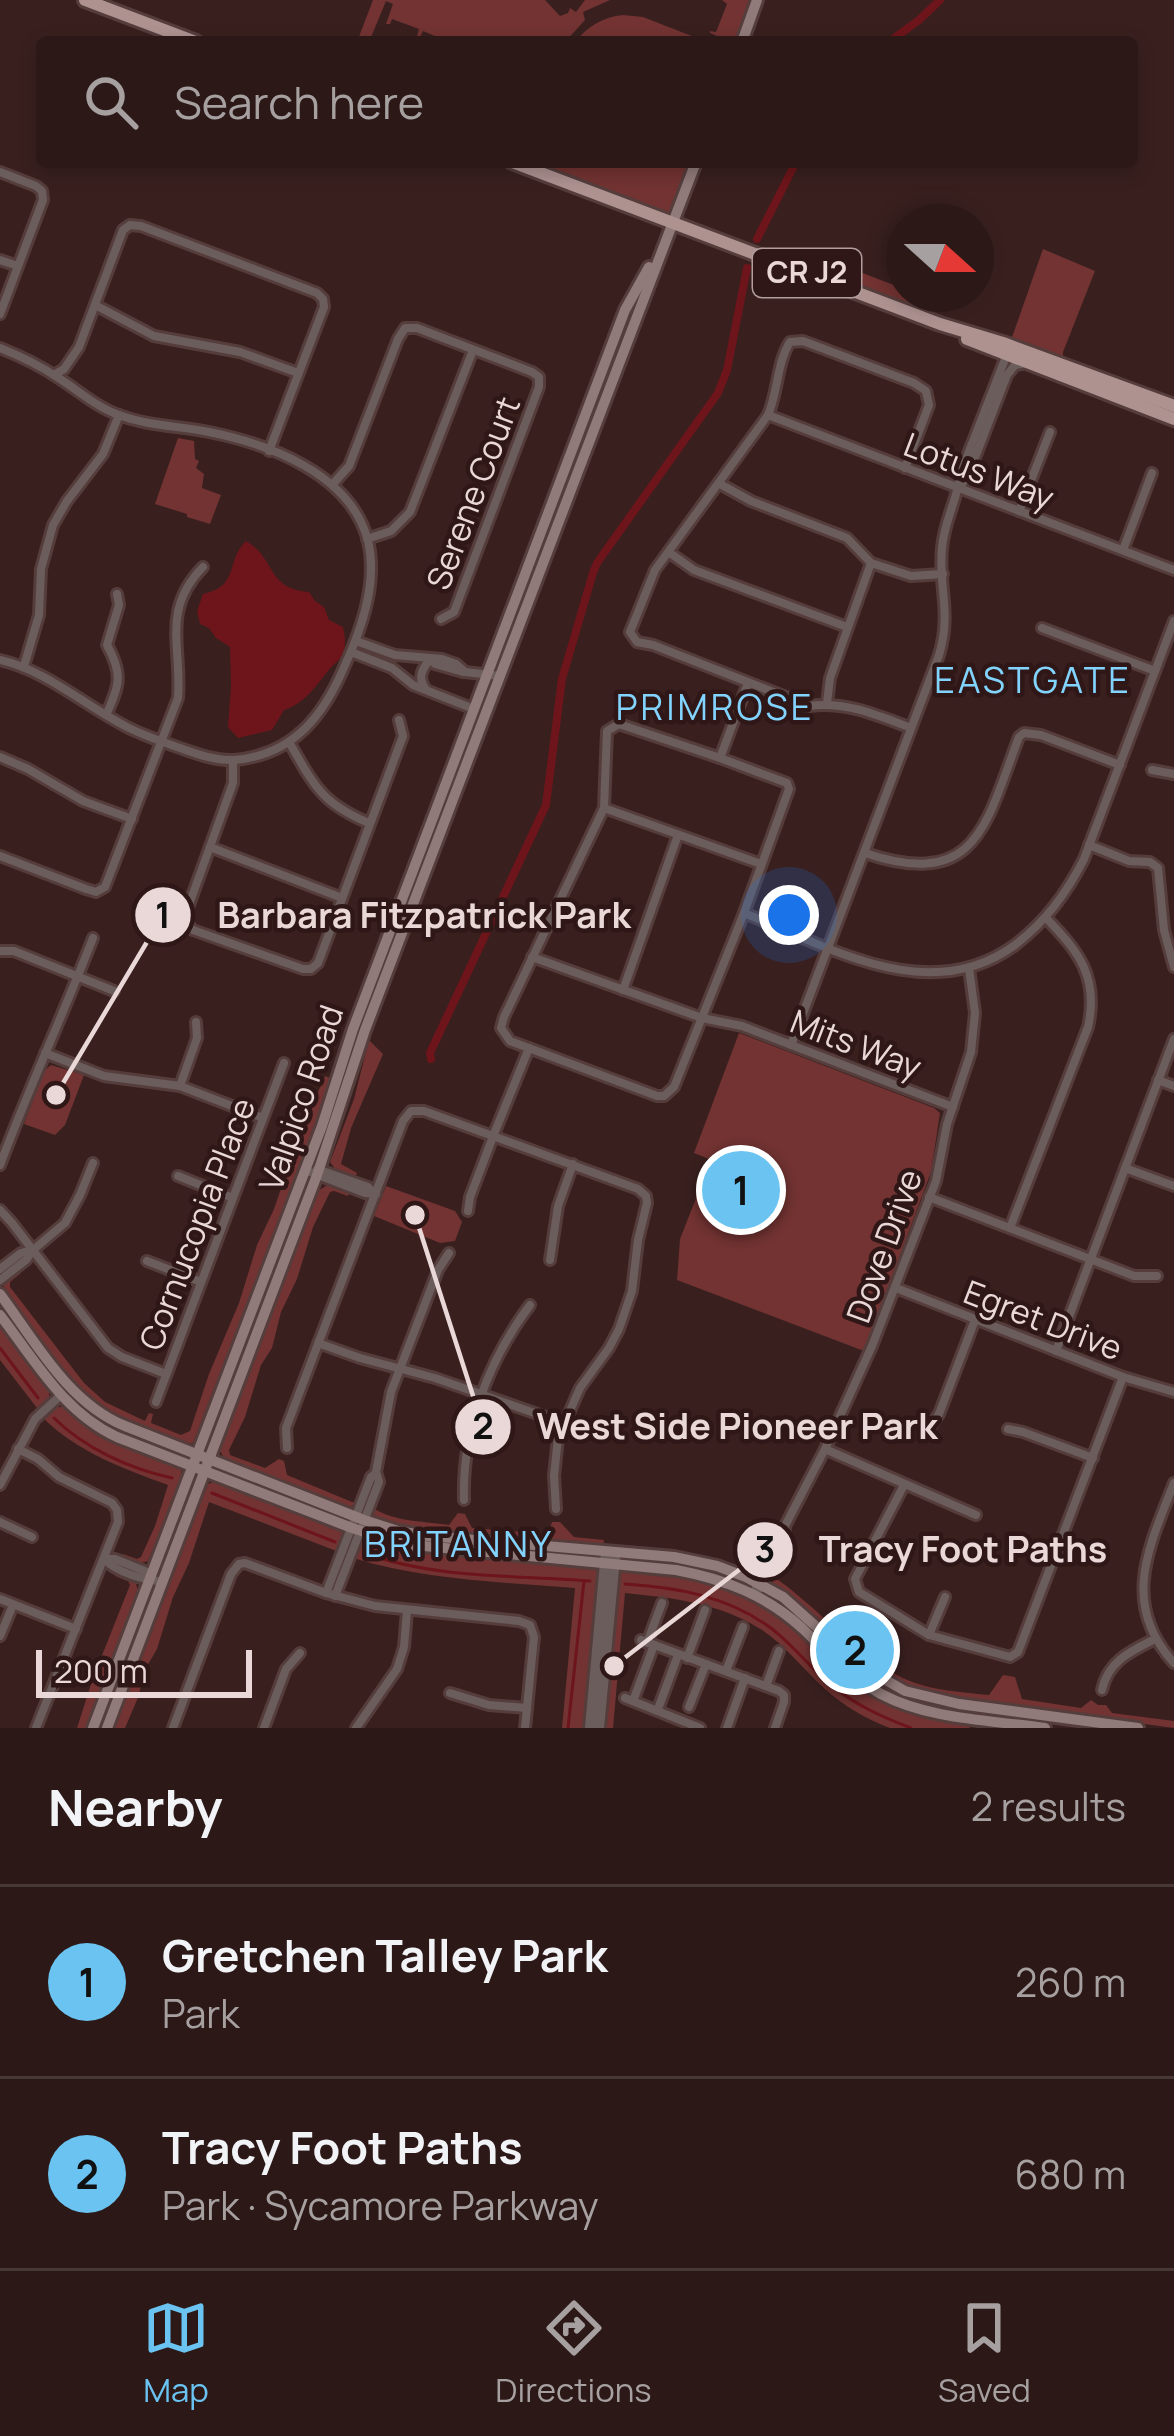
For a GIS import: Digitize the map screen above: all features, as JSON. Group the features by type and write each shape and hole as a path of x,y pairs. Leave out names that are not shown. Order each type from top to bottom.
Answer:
{"main road":[{"path":"85,0 180,36"},
{"path":"744,36 758,0"},
{"name":"CR J2","path":"528,168 940,324 1174,406"},
{"name":"Valpico Road","path":"93,1728 201,1462 362,1038 625,310 646,276 665,229 673,223 694,168"},
{"path":"940,324 1005,355 1174,419"},
{"path":"0,1294 92,1408 201,1462 422,1547 610,1558 758,1587 848,1672 880,1693 917,1708 1045,1728"},
{"path":"0,1315 83,1417 105,1431 201,1462"},
{"name":"Valpico Road","path":"107,1728 155,1579"},
{"path":"980,1720 1138,1728"}],"street":[{"path":"0,172 36,186 43,200 0,314"},
{"path":"54,374 73,359 123,230 141,226 323,298 324,307 269,451"},
{"path":"0,260 18,266"},
{"path":"95,305 154,335 240,352 298,373"},
{"path":"332,485 349,466 405,328 417,328 473,350 410,512 391,531 368,539"},
{"path":"904,468 929,405 926,391 796,340 787,344 768,415 655,570 630,632 637,641 808,706 862,710 911,728"},
{"path":"0,348 54,374 119,415 206,431 314,470 346,501 368,539 369,587 353,646 319,716 289,742 233,760 162,742 24,666 0,660"},
{"name":"Serene Court","path":"441,620 454,612 539,387 539,377 532,372 473,350"},
{"path":"791,1045 944,639 942,542 961,472 1005,355 1017,352 1106,381"},
{"path":"959,488 1006,375 1015,365 1028,363"},
{"path":"24,666 39,615 41,569 53,525 96,467 119,415"},
{"name":"Lotus Way","path":"768,415 1174,570"},
{"path":"1019,511 1050,432"},
{"path":"1123,551 1152,473"},
{"path":"720,484 752,502 847,538 871,563 911,576 943,574"},
{"path":"670,553 694,570 847,627"},
{"path":"827,704 830,678 871,563"},
{"path":"0,856 102,891 178,698 175,626 179,602 203,567"},
{"path":"106,715 118,686 118,666 107,645 119,604 117,594"},
{"path":"744,914 906,972 940,974 969,968 1007,951 1046,918 1068,890 1174,621"},
{"path":"1042,628 1155,671"},
{"path":"353,646 442,659 465,672 493,675"},
{"path":"353,646 413,685 480,711"},
{"path":"426,690 421,678 430,659"},
{"path":"720,758 748,682"},
{"path":"233,760 233,783 186,923 193,930 311,969 403,736 400,720"},
{"path":"620,724 720,758 787,783 789,789 674,1087 657,1096 510,1041 501,1028 604,808 608,731 620,724"},
{"path":"865,853 892,862 922,864 941,862 969,845 989,817 1024,733 1120,765"},
{"path":"289,742 325,798 342,812 369,823"},
{"path":"0,758 83,801 132,820"},
{"path":"1152,770 1174,774"},
{"path":"604,808 761,864"},
{"path":"623,990 677,835"},
{"path":"1089,845 1158,868 1164,929 1174,967"},
{"path":"210,848 342,898"},
{"path":"1010,1228 1092,1007 1091,987 1080,957 1046,918"},
{"path":"0,1165 93,938"},
{"path":"0,951 14,951 114,991"},
{"name":"Mits Way","path":"532,957 702,1018 742,1026 953,1107"},
{"name":"Dove Drive","path":"758,1587 872,1346 940,1166 944,1137 971,1052 974,997 969,968"},
{"path":"180,1086 197,1038 196,1022"},
{"path":"1056,1351 1174,1039"},
{"path":"468,1210 529,1048"},
{"path":"45,1054 104,1076 180,1086 262,1118"},
{"name":"Cornucopia Place","path":"156,1402 284,1064"},
{"path":"1158,1080 1174,1086"},
{"path":"287,1448 286,1428 404,1121 411,1111 436,1114 638,1189 646,1196 628,1305 609,1348 580,1388 563,1424 554,1459 556,1509"},
{"path":"0,1280 55,1234 72,1213 93,1163"},
{"path":"550,1260 558,1206 573,1164"},
{"path":"1125,1168 1174,1186"},
{"path":"312,1170 376,1194"},
{"path":"178,1176 232,1198"},
{"path":"929,1197 1134,1276 1157,1276"},
{"path":"0,1210 108,1348 166,1374"},
{"path":"0,1269 33,1250"},
{"path":"330,1595 379,1482 376,1472 388,1403 448,1253"},
{"path":"147,1261 201,1282"},
{"name":"Egret Drive","path":"896,1288 1123,1377 1174,1392"},
{"path":"464,1500 467,1448 481,1394 500,1352 530,1305"},
{"path":"930,1427 975,1320"},
{"path":"318,1343 563,1424"},
{"path":"904,1485 855,1579 859,1592 929,1635 1010,1657 1018,1652 1123,1377"},
{"path":"0,1485 35,1419 61,1395"},
{"path":"1008,1429 1093,1458"},
{"path":"825,1448 976,1515"},
{"path":"18,1449 59,1477 112,1503 118,1522 36,1728"},
{"path":"1174,1483 1143,1568 1143,1599 1155,1639 1174,1663"},
{"path":"0,1522 32,1537"},
{"path":"595,1728 610,1558"},
{"path":"103,1559 116,1559 155,1579"},
{"path":"172,1728 231,1574 239,1564 251,1564 330,1595 407,1611 530,1625 534,1637 525,1728"},
{"path":"929,1635 945,1597"},
{"path":"0,1599 76,1629"},
{"path":"662,1603 629,1700 658,1710 679,1725 700,1728"},
{"path":"0,1636 13,1605"},
{"path":"658,1710 705,1610"},
{"path":"356,1728 397,1670 407,1611"},
{"path":"726,1671 743,1627"},
{"path":"1102,1690 1115,1663 1155,1639"},
{"path":"647,1643 784,1695 775,1728"},
{"path":"766,1686 779,1651"},
{"path":"264,1728 286,1670 300,1653"},
{"path":"689,1707 706,1664"},
{"path":"727,1728 745,1678"},
{"path":"450,1693 489,1705 527,1708"}],"shaded area":[{"path":"373,0 545,0 560,16 570,8 576,12 585,0 610,0 583,12 585,20 570,36 435,36 423,31 417,36 419,29 392,19 386,24 393,4 386,1 371,36 359,36"},
{"path":"722,0 753,0 740,36 710,33 716,32 727,4"},
{"path":"643,17 692,36 580,36 609,18"},
{"path":"540,168 690,168 673,210 664,214"},
{"path":"1043,249 1095,271 1063,362 1010,343"},
{"path":"821,257 886,282 886,298 816,272"},
{"path":"178,438 194,441 196,468 204,474 202,488 221,495 210,524 155,504"},
{"path":"246,541 285,585 309,592 324,607 329,620 343,627 345,642 340,659 304,699 284,710 272,730 238,738 228,727 230,647 200,624 197,611 203,594 227,579"},
{"path":"739,1033 940,1113 931,1172 864,1351 677,1280 680,1239 711,1160 694,1153"},
{"path":"369,1040 383,1054 341,1164 357,1173 355,1178 330,1162 354,1099"},
{"path":"51,1065 84,1075 65,1125 55,1135 24,1124 44,1071"},
{"path":"325,1076 333,1079 193,1443 153,1433 103,1410 50,1356 4,1293 4,1282 19,1270 10,1287 84,1383 105,1402 145,1421 153,1414 151,1423 181,1435 190,1431"},
{"path":"327,1185 350,1192 348,1196 330,1192 313,1227 272,1348 229,1450 230,1455 265,1468 279,1459 284,1461 287,1475 358,1502 349,1508 226,1461 220,1451 318,1191"},
{"path":"386,1186 455,1211 462,1222 455,1241 440,1243 374,1216"},
{"path":"0,1322 49,1386 49,1397 37,1408 0,1360"},
{"path":"56,1407 65,1407 102,1435 181,1468 182,1476 148,1561 138,1564 121,1557 141,1557 168,1485 71,1441 43,1418"},
{"path":"218,1480 341,1529 344,1538 339,1552 209,1502 137,1700 125,1728 115,1728 208,1484"},
{"path":"373,1508 400,1518 449,1525 458,1513 465,1514 472,1528 548,1534 552,1522 560,1522 574,1537 604,1540 603,1547 419,1530 378,1520"},
{"path":"368,1539 424,1552 596,1570 585,1728 562,1728 575,1588 435,1576 353,1558 359,1544"},
{"path":"627,1571 693,1579 754,1600 791,1625 860,1686 965,1722 970,1728 890,1728 840,1701 779,1643 746,1621 696,1603 625,1593 613,1728 604,1728 618,1578"},
{"path":"116,1572 135,1580 138,1591 86,1728 77,1728 130,1585 115,1576"},
{"path":"771,1575 864,1653 907,1680 989,1695 1003,1675 1015,1677 1022,1699 1081,1708 1091,1700 1106,1705 1112,1713 1174,1721 1174,1728 946,1697 908,1687 861,1661 774,1587"}],"waterway":[{"path":"897,36 940,0"},
{"path":"757,239 793,168"},
{"path":"431,1059 546,805 562,679 593,573 718,393 747,268"},
{"path":"0,1348 38,1398"},
{"path":"54,1418 108,1456 172,1478"},
{"path":"212,1493 335,1542"},
{"path":"365,1553 447,1572 590,1581"},
{"path":"568,1728 584,1581"},
{"path":"625,1584 681,1591 735,1607 776,1632 848,1697 911,1728"}],"place":[{"name":"Barbara Fitzpatrick Park","path":"56,1095"},
{"name":"Gretchen Talley Park","path":"741,1190"},
{"name":"West Side Pioneer Park","path":"415,1215"},
{"name":"Tracy Foot Paths","path":"855,1650"},
{"name":"Tracy Foot Paths","path":"614,1666"}],"district":[{"name":"EASTGATE","path":"1033,680"},
{"name":"PRIMROSE","path":"715,707"},
{"name":"BRITANNY","path":"459,1544"}]}
